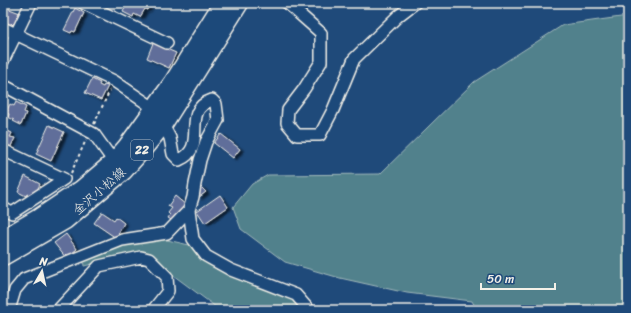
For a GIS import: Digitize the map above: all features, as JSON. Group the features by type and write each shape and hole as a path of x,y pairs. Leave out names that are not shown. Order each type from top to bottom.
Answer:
{"main road":[{"name":"金沢小松線","path":"3,256 65,220 122,171 145,146 173,83 223,3"},
{"name":"金沢小松線","path":"3,238 39,218 80,190 114,162 159,116 239,3"}],"street":[{"path":"3,61 31,3"},
{"path":"83,3 167,43"},
{"path":"287,3 322,32 321,62 304,89 288,110 287,123 297,135 320,135 333,110 354,59 398,16 415,3"},
{"path":"3,28 114,81 159,116 170,138 173,154 179,160 186,157 191,152 196,114 200,106 204,102 212,100 216,104 218,120 206,142 200,160 189,210 193,239 206,256 231,270 296,295 309,310"},
{"path":"3,85 94,134 114,162"},
{"path":"3,150 64,179 12,213 3,208"},
{"path":"9,310 15,290 24,280 122,240 168,233 189,210"},
{"path":"58,310 99,266 141,257 149,259 167,277 168,291 153,310"}],"green space":[{"path":"628,16 628,310 477,310 472,301 407,293 340,278 285,262 241,229 233,207 252,184 268,175 380,174 474,82 563,25"},
{"path":"163,239 189,245 216,269 294,297 304,310 220,310 142,252 84,266 83,259 124,243"}],"building":[{"path":"127,3 150,4 147,10 145,9 140,17 134,14 133,17 123,12"},
{"path":"4,7 20,13 16,24 14,23 13,25 11,23 11,25 3,22"},
{"path":"75,8 84,13 75,32 72,31 71,33 64,30"},
{"path":"153,43 176,53 169,68 147,58"},
{"path":"92,79 100,83 99,85 103,87 104,85 108,86 101,100 85,93"},
{"path":"16,102 26,107 24,112 26,113 21,125 8,117 9,114 7,113 10,104 14,106"},
{"path":"49,125 64,132 51,161 36,154"},
{"path":"3,129 12,133 10,137 15,138 9,150 3,147"},
{"path":"221,134 240,149 233,158 214,143"},
{"path":"25,176 40,184 34,197 27,194 26,196 18,192"},
{"path":"200,186 206,192 198,198"},
{"path":"220,195 228,207 205,223 197,211"},
{"path":"175,196 186,205 173,221 168,218 170,215 168,213 172,208 168,206"},
{"path":"102,212 114,220 116,217 124,223 116,238 94,223"},
{"path":"66,234 77,249 66,258 54,243"}]}
